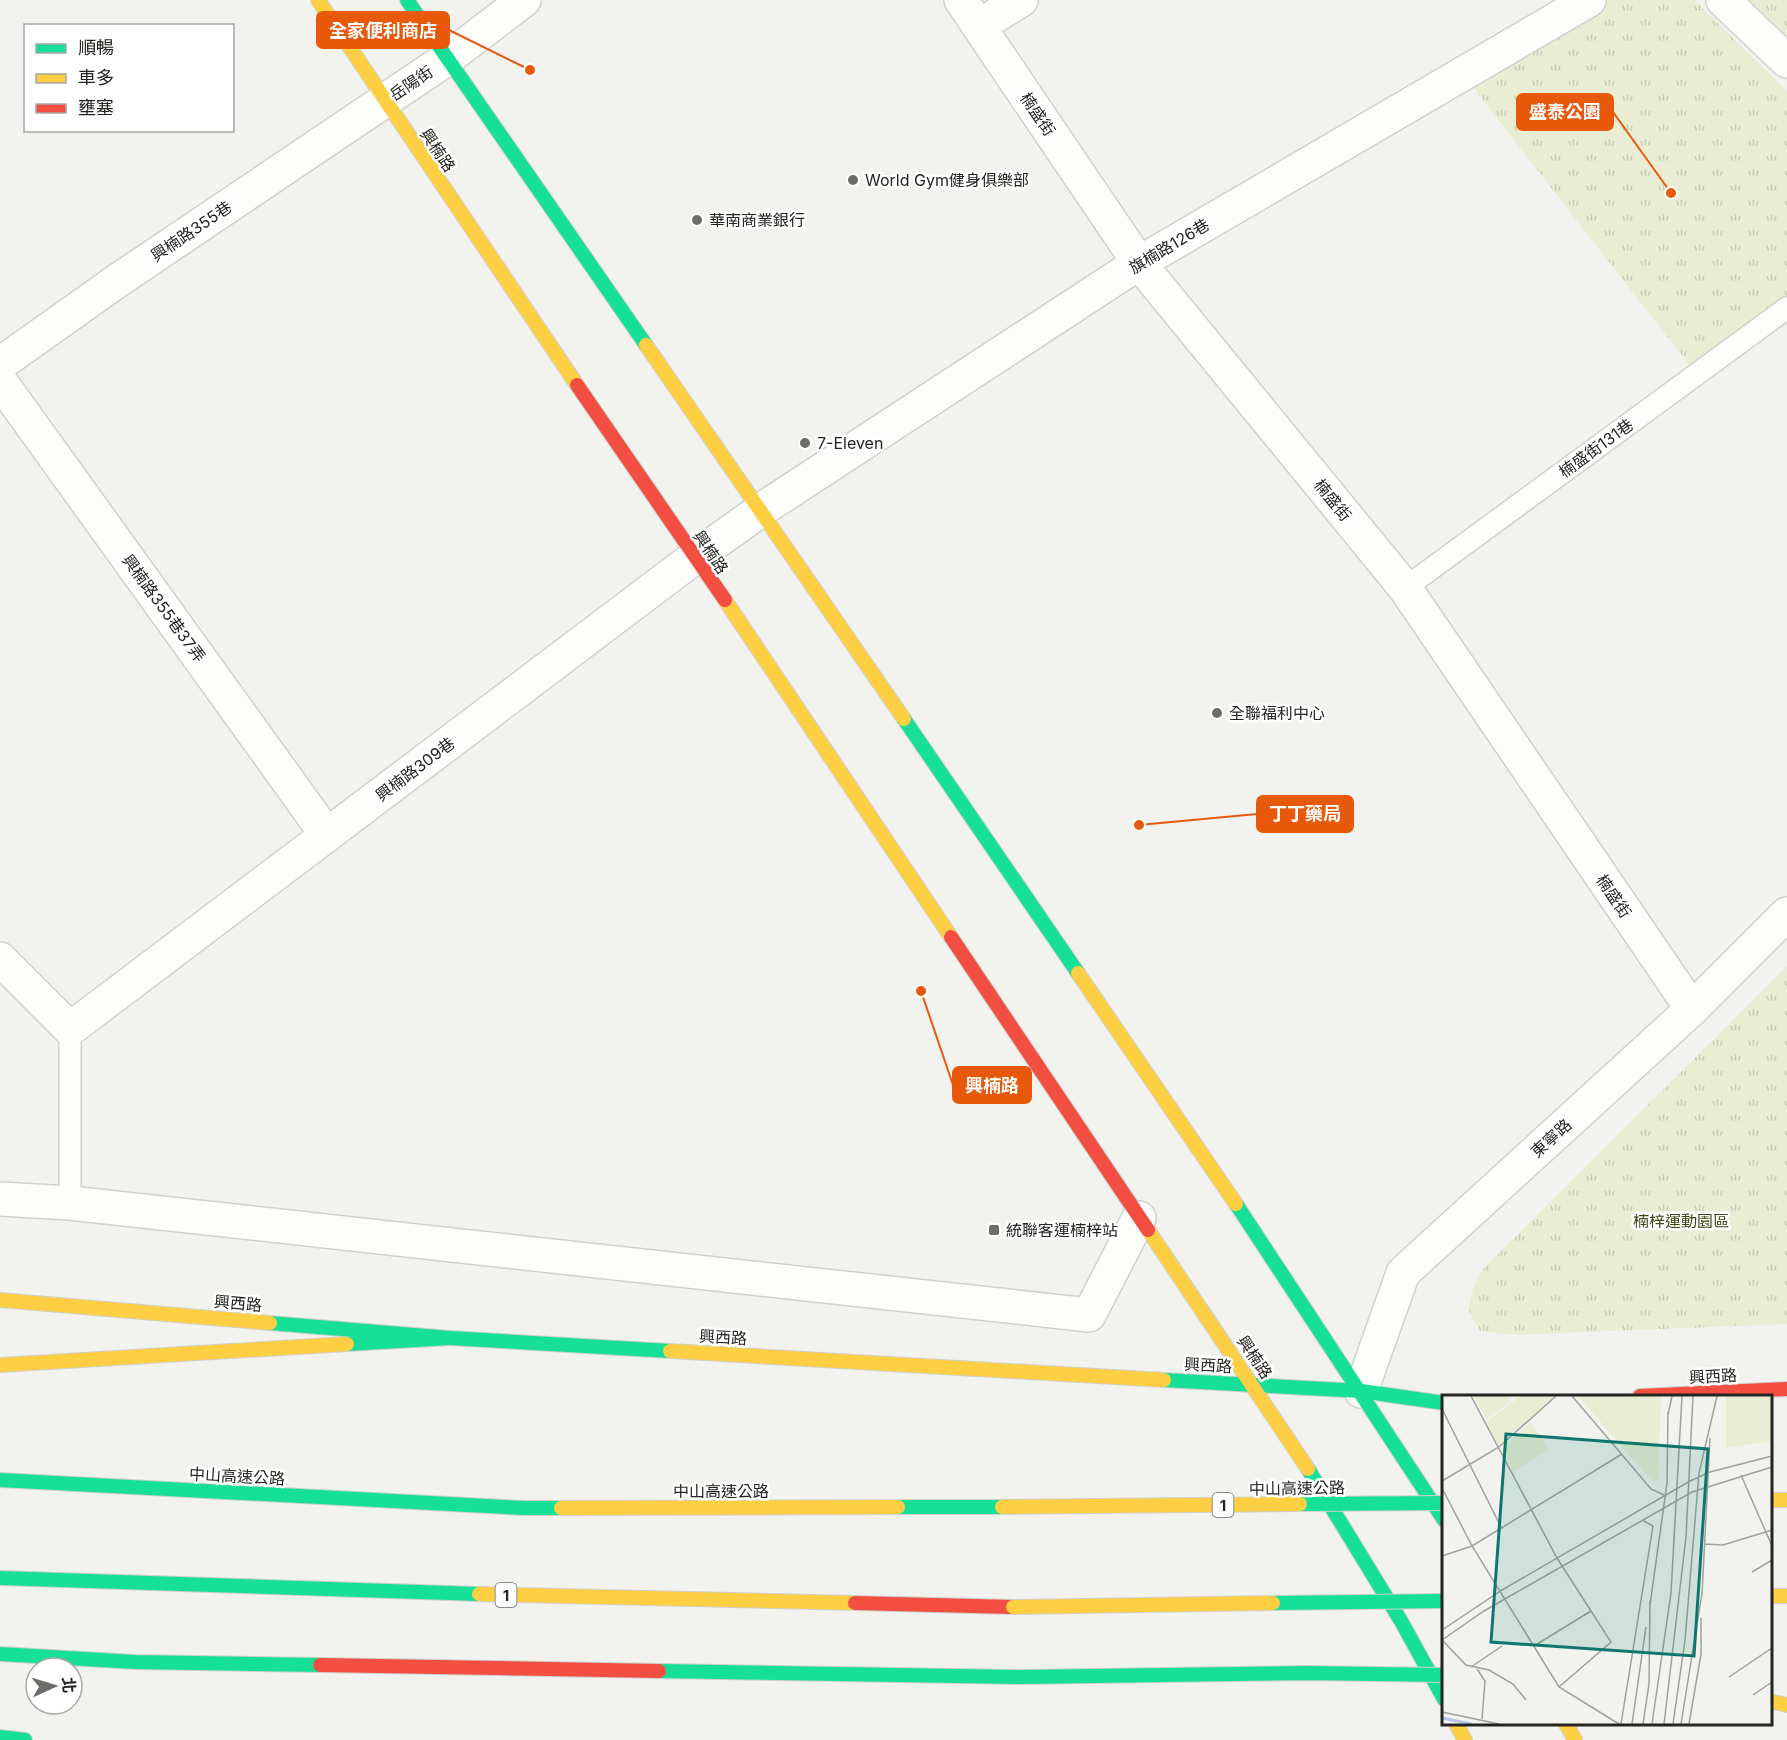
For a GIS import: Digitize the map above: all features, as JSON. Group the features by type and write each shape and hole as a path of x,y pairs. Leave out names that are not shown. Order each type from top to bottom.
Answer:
{"main road":[{"name":"興楠路","path":"318,0 1139,1218 1254,1384 1405,1625 1442,1697"},
{"path":"407,0 761,510 1281,1270 1442,1519"},
{"name":"興西路","path":"0,1300 450,1338 1361,1391 1442,1403"},
{"path":"0,1365 450,1338"},
{"name":"興西路","path":"1661,1395 1787,1389"},
{"name":"中山高速公路","path":"0,1480 524,1508 1002,1508 1442,1503"},
{"name":"1","path":"0,1578 540,1596 1013,1606 1442,1601"},
{"path":"0,1654 135,1662 1020,1677 1307,1673 1442,1675"},
{"path":"1772,1701 1787,1705"},
{"path":"1457,1725 1465,1740"},
{"path":"1567,1725 1575,1740"},
{"path":"0,1737 25,1740"}],"street":[{"name":"岳陽街","path":"384,101 448,58 524,0"},
{"path":"970,13 1021,0"},
{"name":"旗楠路126巷","path":"761,510 1139,263 1589,0"},
{"path":"1723,0 1787,61"},
{"name":"楠盛街","path":"970,13 1139,263 1405,588 1692,1009"},
{"name":"興楠路355巷","path":"0,364 117,281 384,101"},
{"name":"興楠路355巷37弄","path":"0,381 327,835"},
{"name":"興楠路309巷","path":"70,1029 695,557 761,510"},
{"name":"東寧路","path":"1361,1391 1403,1273 1692,1009 1787,914"},
{"path":"0,959 70,1029"},
{"path":"0,1199 70,1203 1089,1315 1139,1218"}],"lane":[{"name":"楠盛街131巷","path":"1405,588 1787,308"},
{"path":"70,1029 70,1203"}],"green space":[{"path":"1607,0 1694,0 1787,91 1787,295 1690,366 1468,81"},
{"path":"1724,0 1787,0 1787,59"},
{"name":"楠梓運動園區","path":"1787,966 1787,1324 1511,1335 1480,1331 1468,1310 1474,1286 1484,1268"}],"traffic: fast":[{"path":"407,0 646,345"},
{"path":"904,719 1078,973"},
{"path":"1236,1204 1442,1517"},
{"path":"270,1323 450,1338 670,1351"},
{"path":"347,1344 450,1338"},
{"path":"1164,1380 1361,1391 1442,1403"},
{"path":"1308,1469 1401,1621 1442,1695"},
{"path":"0,1480 524,1508 561,1508"},
{"path":"1300,1504 1442,1503"},
{"path":"898,1507 1002,1507"},
{"path":"0,1578 479,1594"},
{"path":"1273,1603 1442,1601"},
{"path":"0,1654 135,1662 320,1665"},
{"path":"659,1671 1020,1677"},
{"path":"1020,1677 1307,1673 1442,1675"},
{"path":"0,1737 25,1740"}],"traffic: slow":[{"path":"318,0 577,385"},
{"path":"646,345 904,719"},
{"path":"725,600 951,937"},
{"path":"1078,973 1236,1204"},
{"path":"1148,1230 1308,1469"},
{"path":"0,1300 270,1323"},
{"path":"0,1365 347,1344"},
{"path":"670,1351 1164,1380"},
{"path":"1772,1500 1787,1500"},
{"path":"1002,1507 1300,1504"},
{"path":"561,1508 898,1507"},
{"path":"479,1594 855,1603"},
{"path":"1772,1596 1787,1596"},
{"path":"1013,1607 1273,1603"},
{"path":"1772,1701 1787,1705"},
{"path":"1457,1725 1465,1740"},
{"path":"1567,1725 1575,1740"}],"traffic: jam":[{"path":"577,385 725,600"},
{"path":"951,937 1148,1230"},
{"path":"1661,1395 1787,1389"},
{"path":"855,1603 1013,1607"},
{"path":"320,1665 659,1671"}],"place":[{"name":"全家便利商店","path":"530,70"},
{"name":"World Gym健身俱樂部","path":"853,180"},
{"name":"盛泰公園","path":"1671,193"},
{"name":"華南商業銀行","path":"697,220"},
{"name":"7-Eleven","path":"805,443"},
{"name":"全聯福利中心","path":"1217,713"},
{"name":"丁丁藥局","path":"1139,825"},
{"name":"興楠路","path":"921,991"},
{"name":"統聯客運楠梓站","path":"994,1230"}]}
